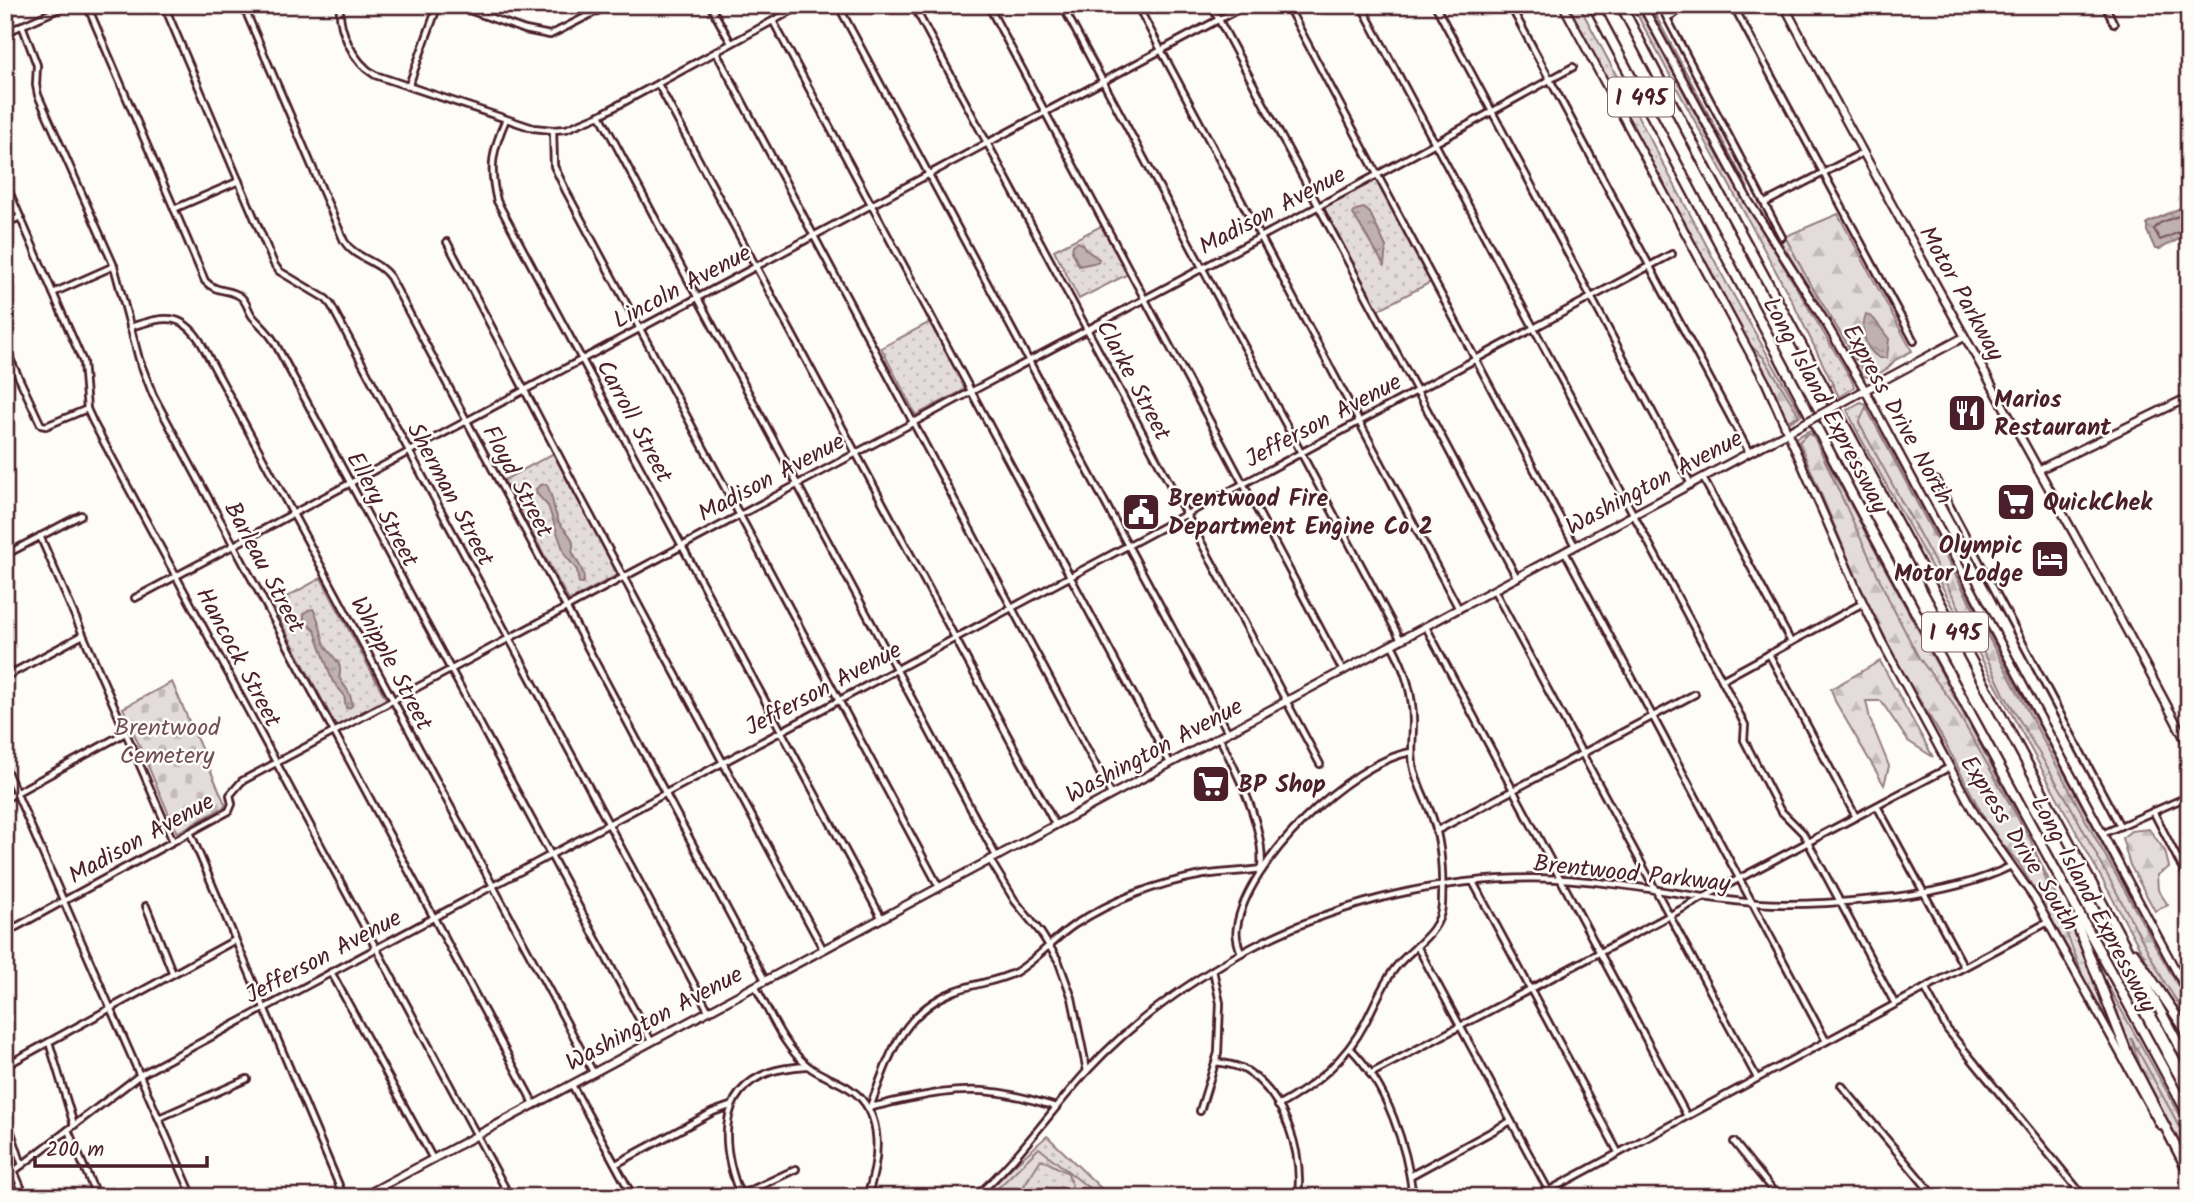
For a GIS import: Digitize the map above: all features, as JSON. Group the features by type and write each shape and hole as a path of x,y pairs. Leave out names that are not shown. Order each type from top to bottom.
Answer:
{"highway":[{"name":"Long Island Expressway","path":"1593,5 2028,822 2189,1116"},
{"name":"Long Island Expressway","path":"1621,5 2189,1064"},
{"path":"2028,822 2073,914 2132,1063 2187,1168"},
{"path":"2076,857 2149,978 2189,1035"}],"main road":[{"name":"Express Drive South","path":"1563,5 1750,352 1789,431 1863,603 1950,767 1985,832 2029,890 2048,922 2187,1168"},
{"name":"Express Drive North","path":"1642,5 1743,190 1865,390 2189,995"},
{"name":"Motor Parkway","path":"1784,5 1862,153 2129,632 2189,747"},
{"name":"Washington Avenue","path":"362,1197 1964,337"},
{"path":"2038,470 2189,397"}],"street":[{"path":"5,33 68,5"},
{"name":"Ellery Street","path":"87,5 205,281 218,291 240,297 254,318 270,334 651,1041"},
{"name":"Sherman Street","path":"164,5 279,271 326,299 331,306 708,1010"},
{"name":"Floyd Street","path":"243,5 344,241 354,253 385,270 390,277 765,980"},
{"path":"340,5 339,17 344,33 363,68 375,75 533,128 553,130 581,125 803,5"},
{"path":"409,85 438,5"},
{"path":"456,5 525,30 550,35 609,5"},
{"path":"710,5 731,43"},
{"path":"838,5 1228,732"},
{"path":"988,5 1343,671"},
{"path":"1062,5 1401,640"},
{"path":"1137,5 1459,609"},
{"path":"1211,5 1517,578"},
{"name":"Lincoln Avenue","path":"135,598 1246,5"},
{"path":"1287,5 1575,547"},
{"path":"1360,5 1722,680 1745,725 1744,740 1780,810 1803,832 1895,1004"},
{"path":"1435,5 1692,485"},
{"path":"1510,5 1749,452"},
{"path":"1660,5 1782,237"},
{"path":"1667,18 1689,5"},
{"path":"1733,5 1914,341"},
{"path":"2105,5 2114,24"},
{"name":"Clarke Street","path":"917,12 1320,764"},
{"path":"773,21 1170,763"},
{"name":"Barleau Street","path":"22,25 37,65 38,95 114,266 139,359 153,395 534,1104"},
{"path":"716,52 1111,794"},
{"name":"Madison Avenue","path":"5,933 229,811 232,804 230,795 242,780 1492,113 1573,67"},
{"path":"658,84 1055,824"},
{"path":"600,115 896,668 1015,901 1049,944 1072,998 1087,1071"},
{"name":"Carroll Street","path":"506,119 491,167 498,201 881,918"},
{"path":"553,130 553,152 558,175 939,887"},
{"path":"1765,203 1862,153"},
{"path":"174,209 239,181"},
{"name":"Hancock Street","path":"5,182 83,362 87,409 510,1197"},
{"path":"5,223 20,217"},
{"path":"447,242 823,948"},
{"name":"Jefferson Avenue","path":"5,1178 140,1075 1672,254"},
{"path":"54,293 114,266"},
{"name":"Whipple Street","path":"130,327 165,318 186,323 193,331 593,1072"},
{"path":"5,348 41,425 46,426 87,409"},
{"path":"1703,478 1791,642"},
{"path":"1936,480 2120,826"},
{"path":"5,555 81,515"},
{"path":"40,536 173,841"},
{"path":"1564,552 1826,1041"},
{"path":"1494,590 1757,1079"},
{"path":"1722,680 1863,603"},
{"path":"1426,627 1687,1116"},
{"path":"5,677 83,635"},
{"path":"1278,1106 1315,1083 1350,1048 1388,978 1430,933 1440,915 1442,886 1436,831 1416,781 1412,752 1411,696 1403,668 1392,645"},
{"path":"1769,654 1856,817"},
{"path":"1436,831 1695,694"},
{"path":"5,799 125,733"},
{"path":"1219,737 1236,773 1255,826 1263,856 1261,869"},
{"path":"1241,953 1237,928 1247,892 1272,853 1341,789 1391,758 1412,752"},
{"path":"5,767 192,1197"},
{"path":"1370,1074 1950,767"},
{"path":"2102,834 2189,796"},
{"path":"1877,806 1964,967"},
{"path":"2153,811 2189,881"},
{"path":"190,832 344,1197"},
{"name":"Brentwood Parkway","path":"975,1197 1029,1143 1087,1071 1172,996 1241,953 1271,938 1382,898 1472,882 1561,879 1752,903 1802,905 1924,892 1984,878 2011,866"},
{"path":"870,1107 898,1038 918,1014 932,1003 954,991 1014,973 1073,926 1108,906 1154,887 1206,874 1261,869"},
{"path":"1472,882 1618,1152"},
{"path":"146,906 173,974"},
{"path":"1537,1197 2048,922"},
{"path":"5,1066 235,940"},
{"path":"1417,946 1552,1197"},
{"path":"1200,1111 1216,1062 1221,1021 1213,970"},
{"path":"331,972 432,1159"},
{"path":"755,986 785,1038 808,1066 852,1090 870,1107 876,1134 876,1159 867,1197"},
{"path":"1925,988 1947,1029 2084,1197"},
{"path":"49,1042 74,1125"},
{"path":"1350,1048 1370,1074 1395,1124 1410,1176 1413,1197"},
{"path":"1216,1062 1235,1065 1247,1071 1264,1087 1278,1106 1295,1148 1298,1197"},
{"path":"796,1168 741,1196 728,1158 726,1138 731,1106 739,1093 758,1077 781,1069 808,1066"},
{"path":"159,1118 247,1079"},
{"path":"572,1084 633,1197"},
{"path":"1841,1085 1934,1197"},
{"path":"870,1107 921,1095 969,1090 1015,1095 1056,1107"},
{"path":"615,1164 713,1112 731,1106"},
{"path":"5,1114 22,1165"},
{"path":"1410,1176 1511,1121"},
{"path":"68,1130 97,1197"},
{"path":"1734,1142 1779,1197"},
{"path":"14,1171 26,1197"}],"green space":[{"path":"1567,5 1579,5 1726,282 1802,415 1788,423 1787,421"},
{"path":"1632,5 1637,5 1720,160 1853,382 1854,387 1839,397 1792,301"},
{"path":"1647,5 1650,5 1748,188 1735,168"},
{"path":"1376,178 1431,282 1378,310 1323,206"},
{"path":"1838,214 1912,351 1872,378 1863,370 1787,240 1779,239"},
{"path":"1103,225 1128,274 1079,299 1054,250"},
{"path":"1779,239 1787,240 1808,280 1872,377 1860,373 1856,359 1853,360"},
{"path":"930,322 966,389 916,415 881,348"},
{"path":"1749,344 1764,358 1799,415 1788,421"},
{"path":"1861,402 1865,404 2189,1005 2189,1027 2161,987 1858,433 1847,410"},
{"path":"1866,407 2086,821 2189,1006 2189,1020 2165,983 2070,805 2004,694 1859,423"},
{"path":"1810,430 2010,800 2077,938 2113,1031 2111,1033 2035,893 1996,842 1869,610 1795,441 1795,438"},
{"path":"1808,433 1814,437 1891,604 1919,658 1950,699 2031,841 2082,973 2019,863 1991,831 1867,603 1799,442"},
{"path":"554,453 619,574 569,601 504,480"},
{"path":"321,578 386,699 336,726 272,605"},
{"path":"1880,661 1933,757 1908,741 1881,701 1866,701 1870,719 1889,766 1884,785 1835,701 1831,689"},
{"name":"Brentwood Cemetery","path":"172,682 226,806 177,833 123,708"},
{"path":"2149,829 2165,851 2169,867 2157,875 2158,890 2168,905 2155,911 2130,865 2122,838 2131,831"},
{"path":"2103,977 2189,1131 2189,1162 2138,1070"},
{"path":"2131,1038 2189,1144 2189,1159 2145,1081"},
{"path":"1047,1136 1110,1197 978,1197"},
{"path":"1039,1148 1100,1197 1075,1197 1068,1173 1041,1159 1017,1197 989,1197"}],"water":[{"path":"2189,204 2189,234 2155,249 2147,231 2147,223"},
{"path":"1364,208 1370,213 1386,247 1384,265 1353,214"},
{"path":"1077,242 1099,259 1098,262 1079,266 1072,251"},
{"path":"1866,314 1874,319 1889,339 1887,358 1879,358 1867,344 1863,327"},
{"path":"546,484 559,522 572,539 572,551 583,573 582,583 579,583 577,570 565,555 548,506 537,494 536,489"},
{"path":"313,609 326,647 339,664 339,677 351,698 352,706 349,708 346,708 344,695 332,680 315,631 304,620 304,614"}],"place":[{"name":"Marios Restaurant","path":"1967,413"},
{"name":"QuickChek","path":"2016,502"},
{"name":"Brentwood Fire Department Engine Co 2","path":"1141,512"},
{"name":"Olympic Motor Lodge","path":"2050,559"},
{"name":"BP Shop","path":"1211,784"}]}
